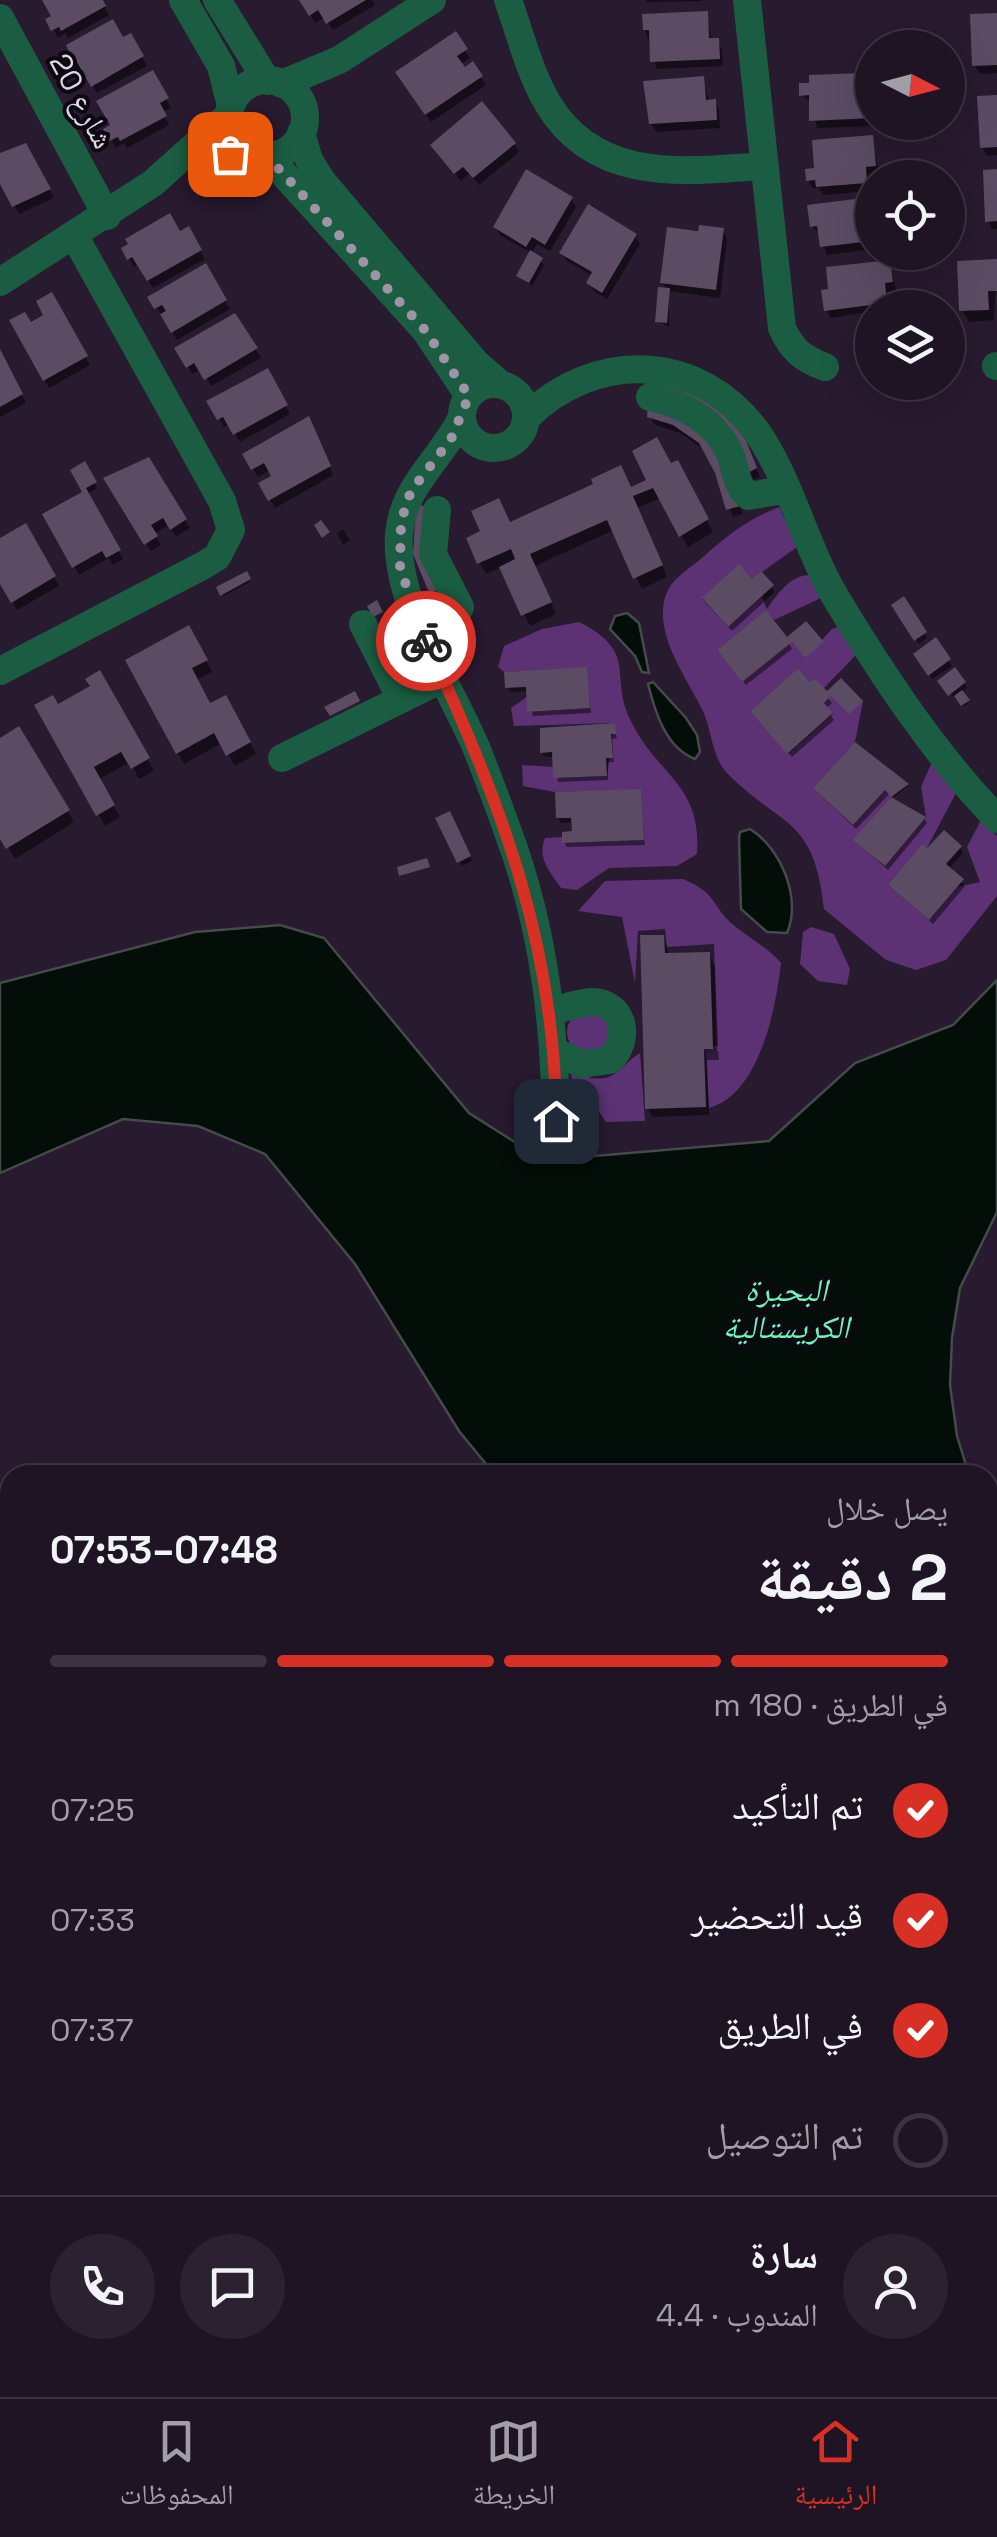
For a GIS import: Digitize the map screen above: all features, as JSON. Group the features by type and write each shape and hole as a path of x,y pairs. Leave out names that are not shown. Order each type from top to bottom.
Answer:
{"street":[{"path":"183,0 225,75 234,138 279,169 425,330 465,406 476,443"},
{"path":"218,0 275,82 297,96 308,160 322,181 476,363 514,398 517,438 497,448 476,443 437,459"},
{"path":"508,0 546,101 588,147 617,163 650,172 762,166"},
{"path":"748,0 762,166 782,328 790,346 806,360 825,366"},
{"path":"0,282 75,238 183,160 245,88 339,60 429,1"},
{"name":"شارع 20","path":"0,18 107,216"},
{"path":"183,160 284,152 339,60"},
{"path":"0,671 217,557 230,530 222,500 75,238"},
{"path":"556,1138 552,1010 534,921 510,838 426,641 400,568 398,536 411,491 437,459 465,406 489,384 514,398 557,390 631,367 653,367 694,379 730,402 758,434 832,592 883,675 947,763 997,820"},
{"path":"650,397 687,408 711,426 729,450 740,486 748,496 784,490"},
{"path":"426,641 453,622 460,607 433,554 437,510"},
{"path":"362,624 402,699"},
{"path":"282,758 444,678"},
{"path":"552,1010 593,1002 604,1004 621,1019 624,1030 623,1041 610,1060 582,1064 556,1052"}],"shaded area":[{"path":"779,507 797,547 752,579 739,565 702,599 728,627 762,597 767,609 791,581 804,576 812,575 821,598 774,620 766,611 717,650 742,681 792,642 805,658 832,629 840,626 854,642 855,656 824,688 815,678 810,682 798,668 750,711 788,754 833,714 824,703 831,696 863,701 855,742 813,788 853,825 885,790 891,797 854,840 884,866 926,817 921,787 932,762 956,793 927,848 922,845 888,885 929,920 957,887 980,882 967,847 981,820 997,836 997,896 946,960 916,970 886,960 824,909 819,878 803,839 722,766 702,709 666,635 664,603 672,584 739,528"},
{"path":"579,622 598,633 616,654 630,719 685,795 692,811 697,854 677,866 609,868 577,890 561,888 549,870 542,852 545,838 562,837 562,843 644,840 641,790 555,792 523,786 522,765 553,767 553,778 607,776 614,723 514,726 511,708 527,697 528,712 589,708 587,668 504,672 498,667 504,646 542,629"},
{"path":"683,879 704,890 728,920 781,963 769,1026 752,1069 726,1100 709,1108 706,1052 717,1051 714,944 667,947 665,929 638,931 635,983 622,917 578,911 605,881"},
{"path":"811,927 834,934 850,969 847,985 818,981 800,964 803,932"},
{"path":"588,1011 603,1017 609,1032 603,1047 588,1053 573,1047 567,1032 573,1017"},
{"path":"640,1053 645,1121 606,1122 592,1101 574,1094 571,1073 607,1077"},
{"path":"574,1107 589,1116 595,1128 592,1133 581,1132 566,1119 565,1108"}],"water":[{"path":"627,613 639,623 649,673 642,672 635,656 610,629 615,616"},
{"path":"653,682 697,735 700,752 695,759 676,747 663,728 648,684"},
{"path":"750,829 771,848 786,875 792,905 787,933 767,932 741,909 739,838 740,832"},
{"name":"البحيرة الكريستالية","path":"280,925 324,938 469,1113 513,1141 553,1154 554,1139 564,1138 565,1156 571,1158 769,1141 855,1063 953,1025 997,980 997,1212 960,1288 952,1338 950,1385 957,1436 966,1465 487,1465 459,1431 355,1264 265,1154 198,1126 123,1119 0,1173 0,983 195,932"}],"building":[{"path":"42,0 103,0 106,6 61,31 59,27 51,31 45,19 51,16"},
{"path":"299,0 366,0 326,24 318,10 309,16"},
{"path":"708,11 709,38 719,38 720,59 650,62 649,30 643,30 642,14"},
{"path":"997,13 997,65 972,66 970,14"},
{"path":"113,19 123,37 131,33 144,56 91,87 77,62 70,66 64,55 69,52 66,45"},
{"path":"456,31 468,49 457,56 465,67 473,61 483,76 425,115 395,72"},
{"path":"153,70 169,98 160,103 167,116 120,141 118,137 109,141 103,129 110,125 96,101"},
{"path":"855,73 855,119 809,121 809,95 799,96 799,83 809,83 809,75"},
{"path":"704,76 706,100 716,99 717,120 649,124 643,81"},
{"path":"997,95 997,147 980,148 977,96"},
{"path":"482,101 516,143 473,178 463,167 454,174 430,145"},
{"path":"855,136 855,140 873,140 875,160 855,160 855,184 816,187 815,180 806,181 805,169 814,168 812,140"},
{"path":"26,143 51,189 12,207 0,184 0,153"},
{"path":"526,169 573,197 545,245 532,237 526,247 493,227"},
{"path":"997,169 997,221 985,222 983,170"},
{"path":"855,199 855,243 820,247 817,226 810,227 807,205"},
{"path":"588,204 637,234 602,293 586,283 592,272 559,253"},
{"path":"170,213 180,231 189,226 202,250 147,281 132,257 127,260 121,248 128,244 125,239"},
{"path":"699,225 724,228 716,290 660,283 667,227 698,231"},
{"path":"530,250 543,258 529,283 516,276"},
{"path":"997,259 997,291 988,291 989,310 965,311 965,290 958,290 957,270 965,270 965,261"},
{"path":"206,263 227,300 171,333 160,314 166,311 162,305 154,309 147,297"},
{"path":"855,264 855,270 891,270 893,282 885,283 886,290 855,290 855,307 824,311 821,290 828,289 826,267"},
{"path":"658,287 670,288 667,323 655,322"},
{"path":"52,292 88,356 43,381 9,320 25,312 31,322 43,315 36,301"},
{"path":"235,313 258,348 204,380 194,363 186,368 174,348"},
{"path":"0,349 23,394 0,407"},
{"path":"268,368 288,405 233,435 223,417 217,420 206,401"},
{"path":"646,377 718,404 743,433 757,468 746,474 677,397 645,390"},
{"path":"648,404 711,434 740,506 726,510 715,473 699,443 673,425 647,417"},
{"path":"309,416 331,466 268,501 258,483 271,476 264,463 251,470 242,454"},
{"path":"657,437 671,463 678,460 709,519 679,537 653,488 633,496 663,565 633,579 607,520 530,554 552,602 521,616 499,567 515,559 511,549 477,564 466,538 480,531 471,511 499,498 510,522 593,484 591,479 621,465 631,487 646,480 632,451"},
{"path":"149,457 187,519 170,530 163,518 151,525 158,536 144,545 103,478"},
{"path":"85,461 97,482 86,488 121,550 106,558 102,551 72,568 42,514 82,492 70,470"},
{"path":"416,504 431,508 442,587 430,595 413,554"},
{"path":"321,520 330,532 322,538 314,525"},
{"path":"26,523 56,576 11,603 0,584 0,538"},
{"path":"739,564 752,579 761,571 774,585 728,627 702,598"},
{"path":"247,571 251,579 220,596 216,587"},
{"path":"904,596 927,632 914,641 891,605"},
{"path":"377,600 383,612 373,617 367,606"},
{"path":"766,610 787,637 806,621 824,642 805,658 792,642 742,682 717,650"},
{"path":"189,625 208,660 192,668 210,703 226,695 251,742 226,756 214,733 176,754 125,660"},
{"path":"936,637 951,659 928,676 913,654"},
{"path":"587,667 590,708 527,712 526,687 505,688 504,672"},
{"path":"955,667 966,682 948,696 937,681"},
{"path":"798,668 810,682 815,678 827,691 841,678 863,701 849,714 831,696 824,703 833,713 787,754 750,711"},
{"path":"100,670 150,758 131,769 121,752 94,767 115,805 96,816 34,705 53,695 58,704 90,686 85,679"},
{"path":"962,690 970,700 961,706 954,696"},
{"path":"355,691 360,701 330,716 324,707"},
{"path":"615,723 616,734 611,734 613,758 606,758 607,776 553,778 552,752 540,753 540,728"},
{"path":"19,726 70,810 6,849 0,839 0,738"},
{"path":"855,742 909,784 891,797 885,790 853,825 813,788"},
{"path":"641,789 644,840 562,843 562,832 572,831 571,818 556,818 555,792"},
{"path":"891,797 926,817 885,866 853,840"},
{"path":"450,811 471,856 457,863 435,818"},
{"path":"944,830 962,846 946,864 964,879 929,920 888,885 922,844 927,848"},
{"path":"427,858 430,867 399,876 397,867"},
{"path":"640,935 664,935 665,953 710,952 713,1049 704,1049 706,1107 645,1109"}],"way so far":[{"path":"230,154 266,156 279,169 425,330 469,396 451,439 411,491 398,536 400,568 426,641"}],"route":[{"path":"426,641 476,749 510,838 534,921 554,1031 556,1121"}]}
